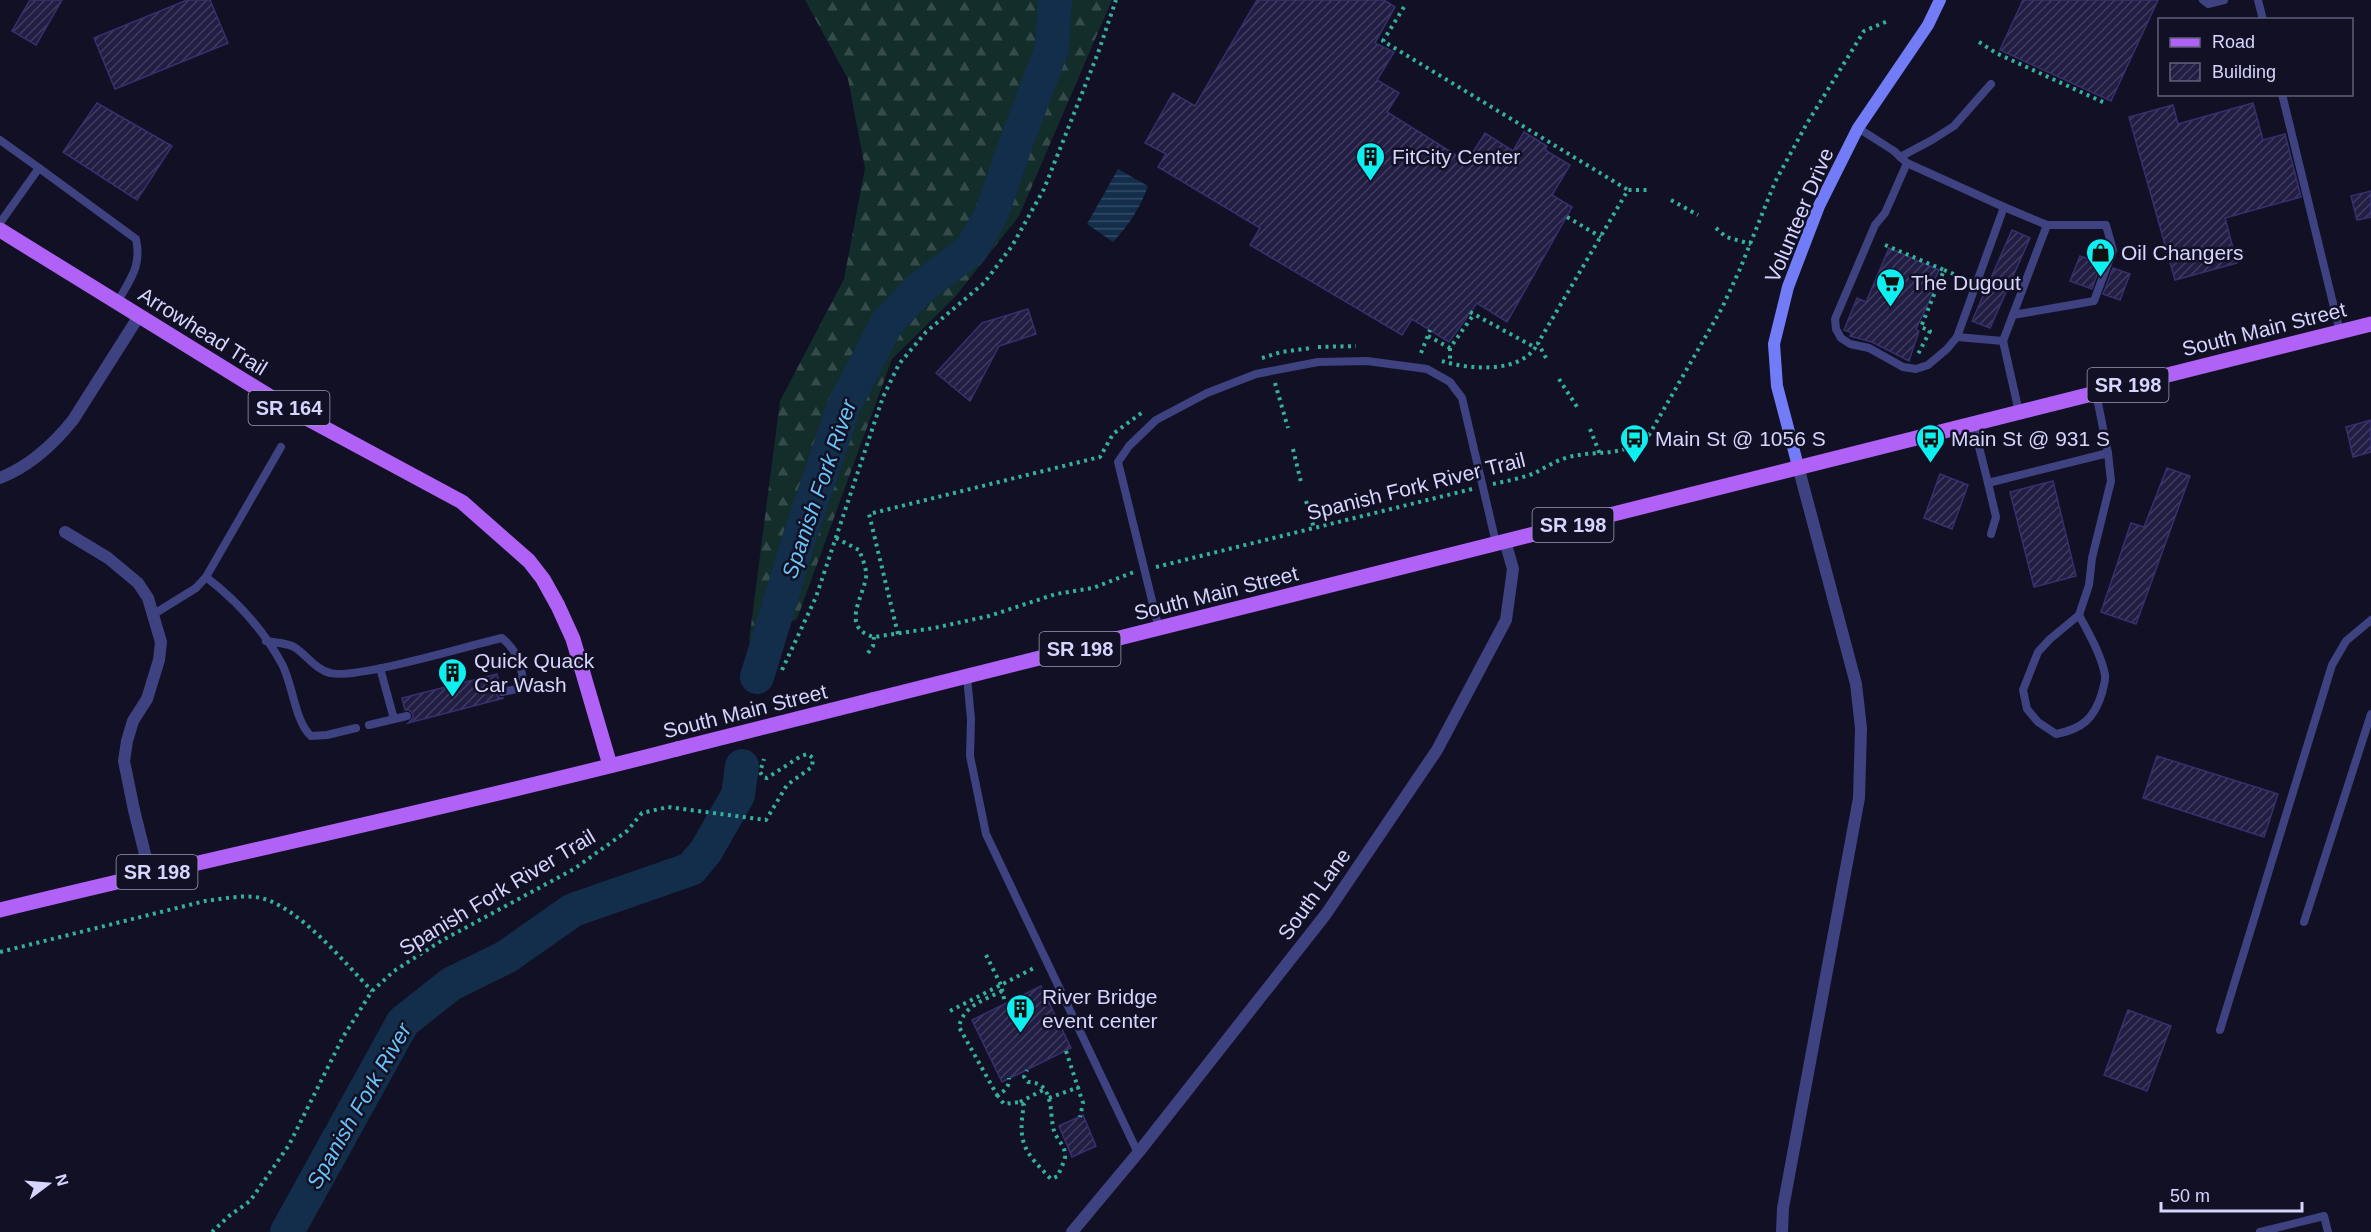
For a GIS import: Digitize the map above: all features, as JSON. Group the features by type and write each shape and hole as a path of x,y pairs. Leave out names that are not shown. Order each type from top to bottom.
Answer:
{"main road":[{"name":"Arrowhead Trail","path":"0,230 295,412 462,502 529,561 553,597 573,639 610,765"},
{"name":"South Main Street","path":"0,910 315,837 677,749 2371,324"}],"street":[{"name":"Volunteer Drive","path":"1798,466 1777,386 1774,344 1788,287 1820,206 1858,128 1928,25 1940,0"},
{"path":"0,478 27,464 60,436 73,420 139,316"},
{"path":"1782,1232 1783,1208 1858,798 1862,728 1856,684 1798,466"},
{"path":"65,532 108,558 138,583 148,598 161,642 159,660 147,699 133,721 124,760 150,874"},
{"name":"South Lane","path":"1072,1232 1138,1153 1326,914 1437,750 1506,620 1513,569 1501,542"}],"lane":[{"path":"2203,0 2208,4 2224,0"},
{"path":"2258,0 2262,18"},
{"path":"1991,84 1954,126 1904,160 1885,213 1870,235 1835,320 1841,339 1850,344 1869,348 1903,367 1916,369 1928,365 1957,337 2004,207"},
{"path":"2282,96 2340,332"},
{"path":"1858,128 1904,160 2047,225 2106,225 2113,250 2094,301 2013,315"},
{"path":"0,140 136,239 139,254 137,266 117,303"},
{"path":"0,223 39,168"},
{"path":"2019,412 2003,341 2047,225"},
{"path":"1957,337 2003,341"},
{"path":"1159,629 1118,462 1129,446 1156,420 1207,393 1256,374 1318,362 1367,361 1427,369 1450,382 1462,398 1483,487 1501,542"},
{"path":"2079,615 2100,657 2106,678 2099,702 2089,720 2074,730 2056,734 2038,722 2027,709 2023,690 2038,652 2079,615 2089,585 2092,558 2111,481 2096,393"},
{"path":"1973,423 1996,517 1991,534"},
{"path":"154,614 196,588 206,577 281,447"},
{"path":"1988,483 2108,453"},
{"path":"206,577 228,594 267,641 282,665 303,729 311,736 327,735 356,728"},
{"path":"2220,1030 2332,665 2346,641 2371,620"},
{"path":"267,641 295,647 316,666 329,673 340,675 380,668 502,638 519,659 523,681 517,689 502,692"},
{"path":"380,668 394,719"},
{"path":"967,677 971,719 970,756 986,834 1138,1153"},
{"path":"2304,922 2371,714"},
{"path":"369,725 407,716"},
{"path":"2260,1232 2324,1215 2328,1232"}],"path":[{"path":"782,670 816,597 883,397 899,364 926,332 984,283 1012,246 1044,189 1098,53 1116,0"},
{"path":"1404,7 1383,41 1628,189 1650,190"},
{"name":"Spanish Fork River Trail","path":"874,637 934,628 989,616 1056,594 1093,588 1144,570 1522,477 1580,454 1615,452 1639,444 1649,435 1722,308 1751,244 1775,182 1806,125 1864,32 1888,21"},
{"path":"1979,42 1996,53 2058,79 2107,104"},
{"path":"1546,358 1538,343 1628,189"},
{"path":"1671,200 1698,215"},
{"path":"1567,217 1601,237"},
{"path":"1716,228 1726,237 1751,244"},
{"path":"1885,245 1960,277"},
{"path":"1911,356 1917,356 1930,331 1921,327 1944,270"},
{"path":"1450,363 1450,348 1472,313 1536,348"},
{"path":"1421,353 1430,330"},
{"path":"1428,336 1450,348"},
{"path":"1559,379 1579,410"},
{"path":"1275,383 1288,428"},
{"path":"1590,429 1600,454"},
{"path":"1293,448 1301,482"},
{"path":"1306,501 1314,528"},
{"path":"836,538 859,550 866,575 856,607 856,617 858,627 865,635 874,637 873,646 868,653"},
{"name":"Spanish Fork River Trail","path":"212,1232 249,1202 290,1145 343,1037 372,991 394,971 441,941 574,869 627,831 642,813 668,807 766,820 787,785 812,766 813,758 808,754 801,756 767,778 763,777 760,772 764,759"},
{"path":"0,952 205,902 240,897 263,898 297,916 372,991"},
{"path":"986,955 1001,985 1005,1003"},
{"path":"950,1011 1034,967 1038,976"},
{"path":"1002,991 972,1007 961,1016 959,1027 1004,1104 1020,1102 1044,1089"},
{"path":"1066,1051 1083,1103 1080,1117"},
{"path":"1020,1102 1024,1105 1020,1133 1025,1149 1051,1179 1058,1176 1065,1156 1061,1140 1054,1134 1049,1098 1036,1082 1028,1082 1024,1077 1027,1070"},
{"path":"997,1095 1009,1086 1009,1078"},
{"path":"1049,1098 1079,1087"}],"green space":[{"path":"805,0 1112,0 1019,216 955,297 892,359 797,619 749,641 780,401 844,279 865,168 848,79"}],"water":[{"path":"1118,169 1148,186 1134,216 1113,242 1087,224"}],"building":[{"path":"30,0 62,0 36,45 12,31"},
{"path":"187,0 210,0 228,43 115,89 94,38"},
{"name":"FitCity Center","path":"1257,0 1384,0 1395,7 1375,43 1394,52 1377,80 1399,93 1387,112 1467,162 1485,133 1513,151 1524,132 1547,146 1545,150 1570,165 1552,195 1572,207 1507,322 1477,303 1449,342 1412,319 1402,335 1250,245 1260,228 1158,167 1166,154 1145,143 1173,93 1195,106"},
{"path":"2023,0 2158,0 2111,101 2000,50"},
{"path":"97,103 172,146 137,200 63,152"},
{"path":"2253,103 2263,140 2285,134 2301,197 2225,218 2237,263 2175,280 2129,117 2173,105 2178,124"},
{"path":"2371,191 2371,217 2357,220 2351,196"},
{"path":"2012,230 2030,238 1990,328 1972,321"},
{"name":"The Dugout","path":"1889,248 1939,270 1933,283 1935,284 1933,293 1916,329 1919,331 1909,361 1872,342 1850,336 1852,333 1844,330 1857,298 1866,302"},
{"path":"2080,256 2101,263 2092,289 2070,281"},
{"path":"2113,268 2130,274 2120,300 2103,294"},
{"path":"1028,309 1036,334 999,346 970,401 936,373 982,323"},
{"path":"2371,420 2371,452 2353,457 2346,427"},
{"path":"2167,468 2190,476 2136,624 2101,612 2131,523 2144,527"},
{"path":"1940,474 1968,485 1952,529 1924,518"},
{"path":"2053,481 2076,576 2034,587 2010,492"},
{"name":"Quick Quack Car Wash","path":"497,674 500,686 496,689 496,694 499,698 504,698 408,723 413,718 413,714 405,710 402,698"},
{"path":"2157,756 2278,794 2264,837 2143,798"},
{"name":"River Bridge event center","path":"1041,986 1071,1048 1002,1082 972,1020"},
{"path":"2128,1010 2171,1026 2147,1091 2104,1075"},
{"path":"1083,1115 1096,1146 1072,1157 1059,1126"}],"waterway":[{"name":"Spanish Fork River","path":"757,677 800,536 844,406 887,323 919,289 971,250 992,213 1052,48 1055,0"},
{"name":"Spanish Fork River","path":"287,1232 403,1022 451,984 506,957 573,910 691,869 706,851 738,795 742,766"}],"place":[{"name":"FitCity Center","path":"1371,182"},
{"name":"Oil Changers","path":"2100,278"},
{"name":"The Dugout","path":"1890,308"},
{"name":"Main St @ 1056 S","path":"1634,464"},
{"name":"Main St @ 931 S","path":"1930,464"},
{"name":"Quick Quack Car Wash","path":"453,698"},
{"name":"River Bridge event center","path":"1021,1034"}]}
